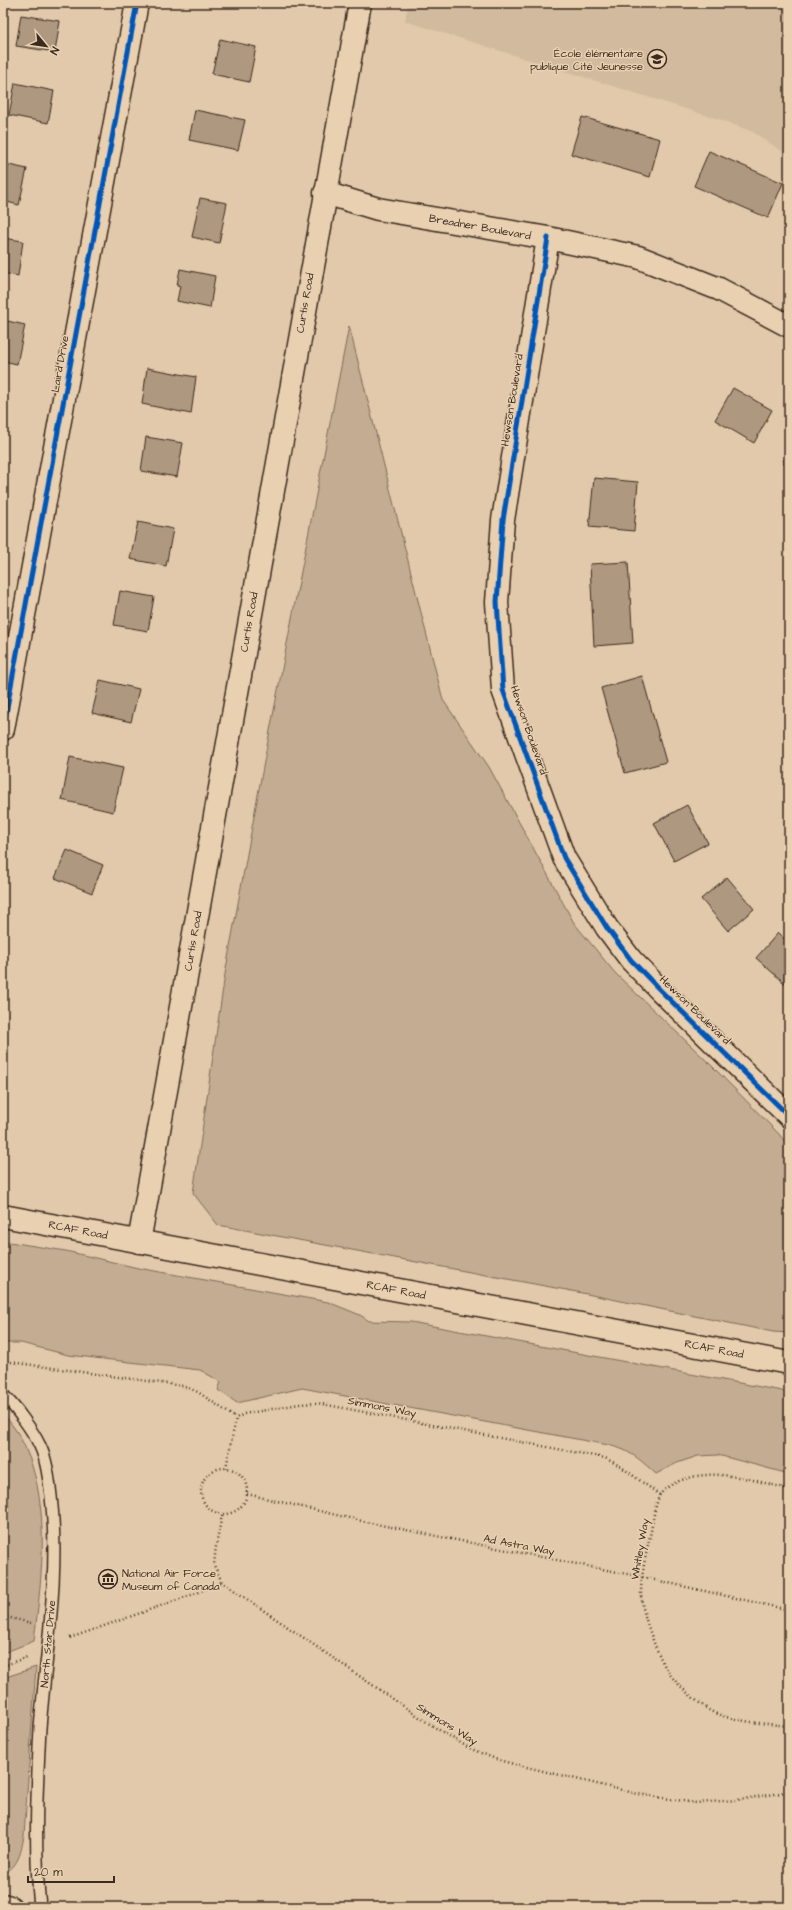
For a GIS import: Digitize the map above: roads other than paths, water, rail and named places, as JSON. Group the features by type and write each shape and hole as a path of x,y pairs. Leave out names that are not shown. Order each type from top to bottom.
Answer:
{"street":[{"name":"Laird Drive","path":"3,730 137,3"},
{"name":"Curtis Road","path":"139,1242 360,3"},
{"name":"Breadner Boulevard","path":"325,193 378,209 548,238 638,257 719,289 789,326"},
{"name":"Hewson Boulevard","path":"548,238 503,520 497,602 503,690 564,858 607,928 636,965 789,1116"},
{"name":"RCAF Road","path":"3,1216 789,1363"},
{"path":"3,1905 10,1907"}],"lane":[{"name":"North Star Drive","path":"3,1395 10,1402 40,1446 50,1481 55,1527 51,1627 40,1728 37,1819 40,1907"}],"place":[{"name":"École élémentaire publique Cité Jeunesse","path":"657,59"},
{"name":"National Air Force Museum of Canada","path":"108,1579"}]}
